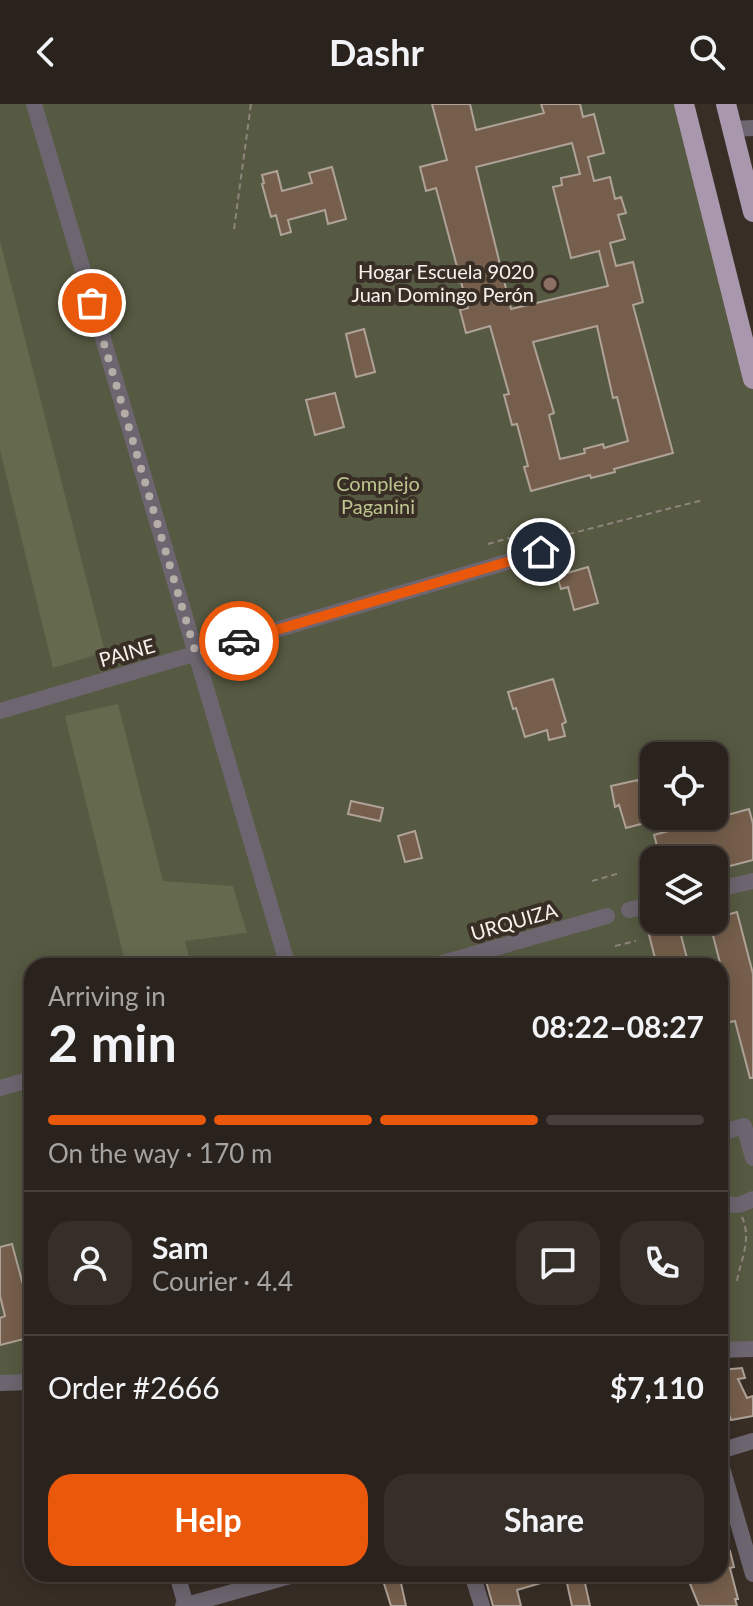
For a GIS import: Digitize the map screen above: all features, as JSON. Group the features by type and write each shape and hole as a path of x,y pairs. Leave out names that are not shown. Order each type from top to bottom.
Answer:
{"main road":[{"path":"684,104 753,379"},
{"path":"726,104 743,128 753,212"}],"street":[{"path":"34,104 286,958"},
{"name":"PAINE","path":"0,711 196,654 540,547"},
{"path":"728,887 753,881"},
{"path":"629,910 640,907"},
{"name":"URQUIZA","path":"460,958 607,916"},
{"path":"0,1088 24,1081"},
{"path":"728,1131 744,1126 753,1158"},
{"path":"728,1350 753,1349"},
{"path":"0,1383 24,1382"},
{"path":"728,1449 753,1441"},
{"path":"728,1488 753,1574"},
{"path":"179,1582 185,1606 269,1582"},
{"path":"474,1582 482,1606"}],"path":[{"path":"234,229 251,104"},
{"path":"540,547 703,500"},
{"path":"488,544 509,538 518,544"},
{"path":"592,881 620,873"},
{"path":"615,946 636,941"},
{"path":"737,1281 748,1241 745,1203"},
{"path":"747,1228 753,1227"}],"green space":[{"name":"Complejo Paganini","path":"0,104 684,104 753,379 753,1349 728,1350 728,958 24,958 24,1382 0,1383"},
{"path":"0,241 105,652 53,668 0,450"},
{"path":"118,704 163,881 233,886 247,933 185,941 189,958 124,958 65,716"}],"building":[{"name":"Hogar Escuela 9020 Juan Domingo Perón","path":"432,104 470,104 476,130 544,113 541,104 580,104 583,117 594,114 604,153 588,157 594,181 610,177 615,199 621,197 626,213 618,215 625,239 610,243 616,266 633,262 643,302 633,305 673,453 614,469 615,472 591,478 590,475 531,491 524,467 528,466 517,424 512,425 504,395 509,394 490,326 466,333 460,310 468,308 436,188 426,191 420,167 447,160","holes":["572,143 580,174 561,178 562,185 553,187 571,258 599,251 608,286 511,309 476,167","597,326 613,398 617,397 628,441 604,448 603,444 584,449 585,453 560,459 549,415 554,413 533,342"]},
{"path":"332,167 346,219 328,224 325,210 288,220 291,232 281,235 276,215 271,217 262,175 277,171 282,191 312,183 309,173"},
{"path":"364,329 375,372 356,377 346,334"},
{"path":"335,393 344,427 315,435 306,400"},
{"path":"588,567 598,603 574,610 568,587 561,589 557,576"},
{"path":"553,679 566,722 562,724 565,736 549,740 547,730 525,737 508,692"},
{"path":"638,780 640,824 626,828 619,805 615,807 611,786"},
{"path":"351,801 383,808 380,821 348,814"},
{"path":"749,809 753,824 753,860 728,866 728,846 657,846 654,835 672,830 728,830 728,815"},
{"path":"415,831 422,858 405,862 398,836"},
{"path":"737,912 753,974 753,1078 750,1078 735,1021 728,1022 728,958 719,958 713,934 728,934 728,915"},
{"path":"649,934 681,934 687,958 655,958"},
{"path":"12,1244 24,1288 24,1339 0,1345 0,1318 5,1316 0,1296 0,1247"},
{"path":"742,1368 745,1378 738,1379 747,1398 753,1396 753,1416 731,1420 728,1412 728,1369"},
{"path":"730,1551 737,1606 699,1606 689,1582 728,1582"},
{"path":"384,1582 401,1582 406,1606 391,1606"},
{"path":"486,1582 544,1582 517,1590 521,1606 493,1606"},
{"path":"567,1582 585,1582 590,1606 572,1606"}],"way so far":[{"path":"92,303 196,654 239,641"}],"place":[{"name":"Hogar Escuela 9020 Juan Domingo Perón","path":"550,284"}],"route":[{"path":"239,641 541,552"}]}
